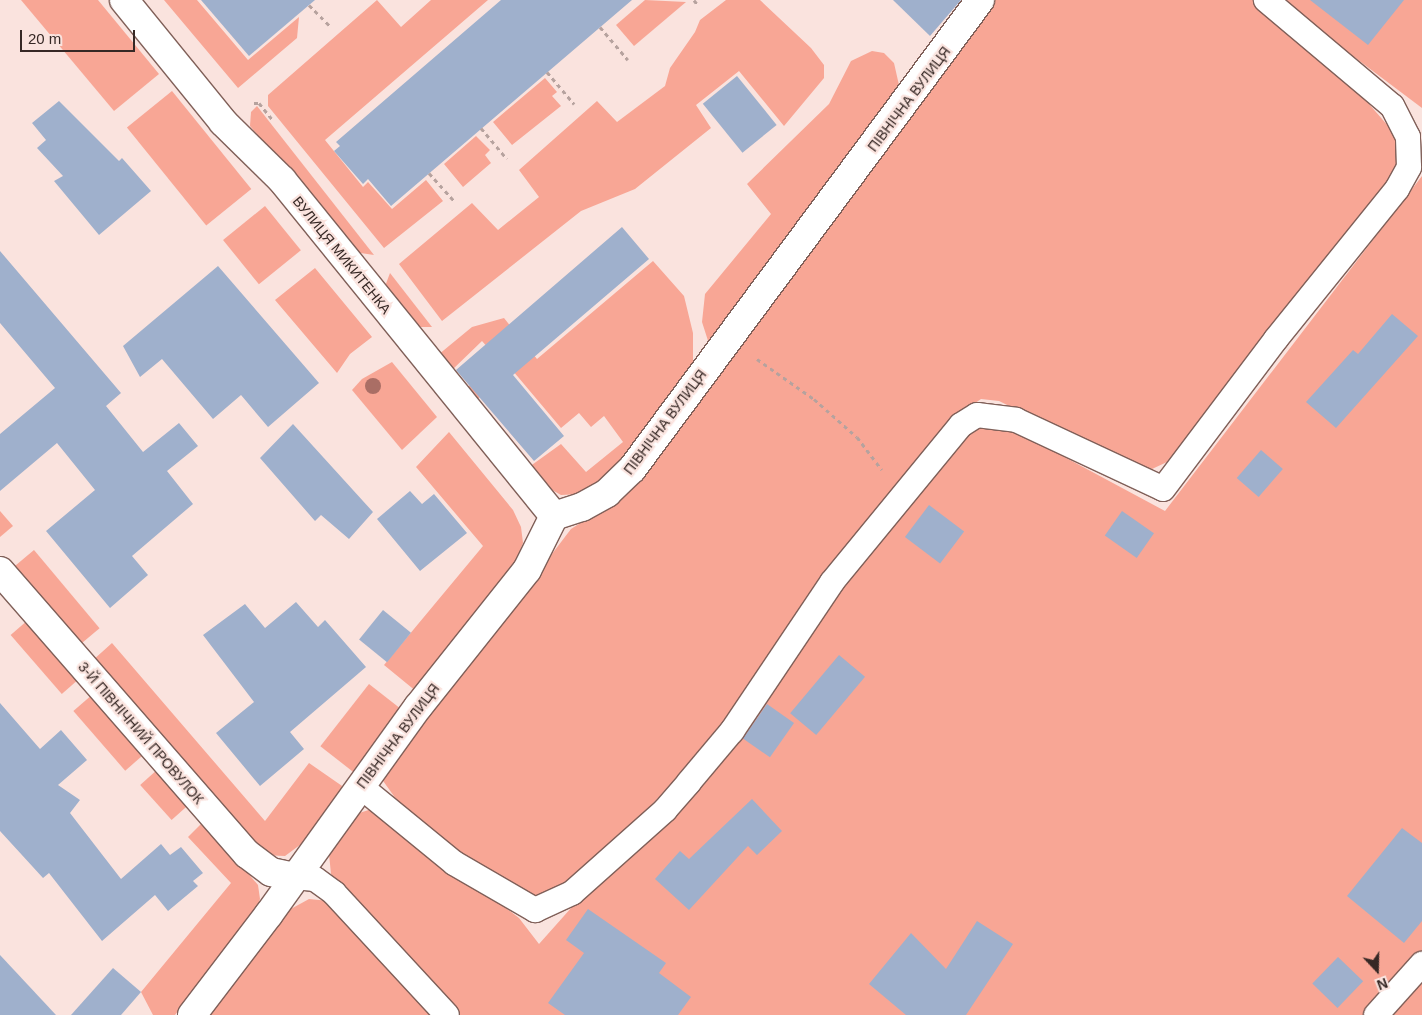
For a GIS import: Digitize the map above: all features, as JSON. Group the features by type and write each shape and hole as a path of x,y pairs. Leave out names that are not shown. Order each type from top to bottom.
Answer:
{"street":[{"name":"ВУЛИЦЯ МИКИТЕНКА","path":"124,0 223,122 282,180 554,516"},
{"name":"ПІВНІЧНА ВУЛИЦЯ","path":"192,1015 418,707 527,570 554,516 582,507 607,493 632,470 980,0"},
{"name":"3-Й ПІВНІЧНИЙ ПРОВУЛОК","path":"0,571 247,854 271,872 295,876"}],"lane":[{"path":"360,786 454,863 535,910 572,893 665,810 722,744 832,582 960,425 977,415 1016,420 1163,489 1276,339 1397,189 1410,167 1408,136 1392,106 1266,0"},
{"path":"295,876 315,879 334,893 447,1015"},
{"path":"1376,1015 1422,964"}],"path":[{"path":"694,0 697,4"},
{"path":"309,5 330,26"},
{"path":"600,27 628,60"},
{"path":"547,72 574,104"},
{"path":"481,128 507,159"},
{"path":"429,173 455,202"},
{"path":"726,341 782,374 814,399 857,438 905,493"}],"shaded area":[{"path":"21,0 98,0 159,74 114,111"},
{"path":"164,0 197,0 248,60 299,17 297,38 238,88"},
{"path":"377,0 401,27 431,0 488,0 325,140 363,187 368,182 392,209 426,180 443,201 384,248 268,106 268,95"},
{"path":"645,0 686,2 634,46 616,25"},
{"path":"726,0 760,0 811,48 824,65 824,78 784,126 739,71 696,105 711,128 635,189 581,211 442,321 399,264 472,203 498,230 539,197 519,170 597,101 617,122 665,86 670,68 695,32 700,20"},
{"path":"988,0 1264,0 1349,81 1389,127 1400,151 1397,177 1182,455 1152,469 1123,462 999,401 981,399 968,408 727,723 611,849 578,881 532,899 495,883 401,806 381,778 571,529 618,499"},
{"path":"1286,0 1422,0 1422,108 1297,14"},
{"path":"872,51 884,53 894,63 901,94 710,347 702,322 705,294 771,214 747,184 829,104 851,61"},
{"path":"545,78 557,92 552,96 561,106 512,145 493,122"},
{"path":"172,91 251,189 206,225 127,128"},
{"path":"257,106 374,255 354,252 250,126 251,112"},
{"path":"476,136 490,150 485,155 491,163 463,187 444,164"},
{"path":"1422,176 1422,1015 458,1015 331,874 329,854 356,814 375,808 519,918 539,944 580,898 722,761 880,536 977,426 1001,423 1165,511"},
{"path":"265,206 301,250 259,284 223,240"},
{"path":"653,261 684,296 693,333 693,370 634,448 598,487 581,494 561,495 545,486 529,467 561,444 586,472 623,442 604,416 591,427 579,413 561,428 513,371 475,401 466,389 497,358 482,341 451,371 438,355 472,327 504,318 537,359"},
{"path":"315,268 372,337 350,354 337,373 275,300"},
{"path":"390,273 432,327 415,327 384,289"},
{"path":"392,362 437,417 402,450 352,390 362,379"},
{"path":"449,432 513,510 521,527 523,543 515,564 417,692 384,665 483,546 416,467"},
{"path":"0,511 13,526 0,537"},
{"path":"34,550 100,628 77,647 11,569"},
{"path":"28,620 79,679 62,694 11,635"},
{"path":"112,643 265,821 309,763 345,788 308,839 285,856 262,855 92,661"},
{"path":"369,684 403,710 354,773 320,746"},
{"path":"93,694 145,754 125,771 73,711"},
{"path":"158,769 189,804 172,820 140,785"},
{"path":"204,821 258,885 260,899 255,914 175,1015 153,1015 141,992 231,883 188,837"},
{"path":"309,899 329,901 432,1015 207,1015 267,935 289,910"}],"building":[{"path":"201,0 315,0 249,56"},
{"path":"501,0 632,0 391,206 368,179 363,184 334,151 340,146 336,142"},
{"path":"893,0 961,0 930,36"},
{"path":"1310,0 1404,0 1368,45"},
{"path":"737,76 777,125 742,153 703,104"},
{"path":"59,101 119,161 122,158 151,191 99,235 54,181 63,176 37,148 46,140 32,123"},
{"path":"622,227 649,259 513,375 564,436 534,461 456,370"},
{"path":"0,251 121,393 106,406 143,452 179,423 198,446 167,471 193,504 132,556 148,575 110,608 46,531 95,490 57,443 0,491 0,434 55,388 0,323"},
{"path":"218,266 319,383 268,427 241,395 213,419 162,359 140,377 123,346"},
{"path":"1392,314 1418,336 1336,428 1306,402 1353,350 1358,354"},
{"path":"293,424 373,512 349,539 321,515 315,521 260,458"},
{"path":"1261,450 1283,469 1259,497 1237,478"},
{"path":"410,491 422,504 434,494 467,533 420,571 377,519"},
{"path":"929,505 964,531 940,563 905,537"},
{"path":"1122,511 1154,533 1137,558 1105,536"},
{"path":"296,602 318,627 325,620 366,667 290,732 304,749 260,786 216,733 254,702 203,635 245,604 265,628"},
{"path":"383,610 411,633 387,662 359,640"},
{"path":"839,655 865,677 816,735 790,713"},
{"path":"0,703 40,749 61,730 87,760 58,785 80,800 70,813 121,879 161,844 170,855 181,847 203,873 193,881 198,886 168,911 155,895 102,941 49,873 43,878 0,831"},
{"path":"767,704 794,723 770,757 743,738"},
{"path":"752,799 782,831 757,855 748,846 689,910 655,879 680,851 689,859"},
{"path":"1402,828 1422,843 1422,921 1404,943 1347,896"},
{"path":"588,909 666,963 659,973 691,997 678,1015 565,1015 548,1003 584,953 566,940"},
{"path":"977,921 1013,944 966,1015 906,1015 869,984 911,933 946,969"},
{"path":"0,955 56,1015 0,1015"},
{"path":"1338,957 1363,981 1337,1008 1312,984"},
{"path":"113,968 141,992 121,1015 71,1015"}]}
